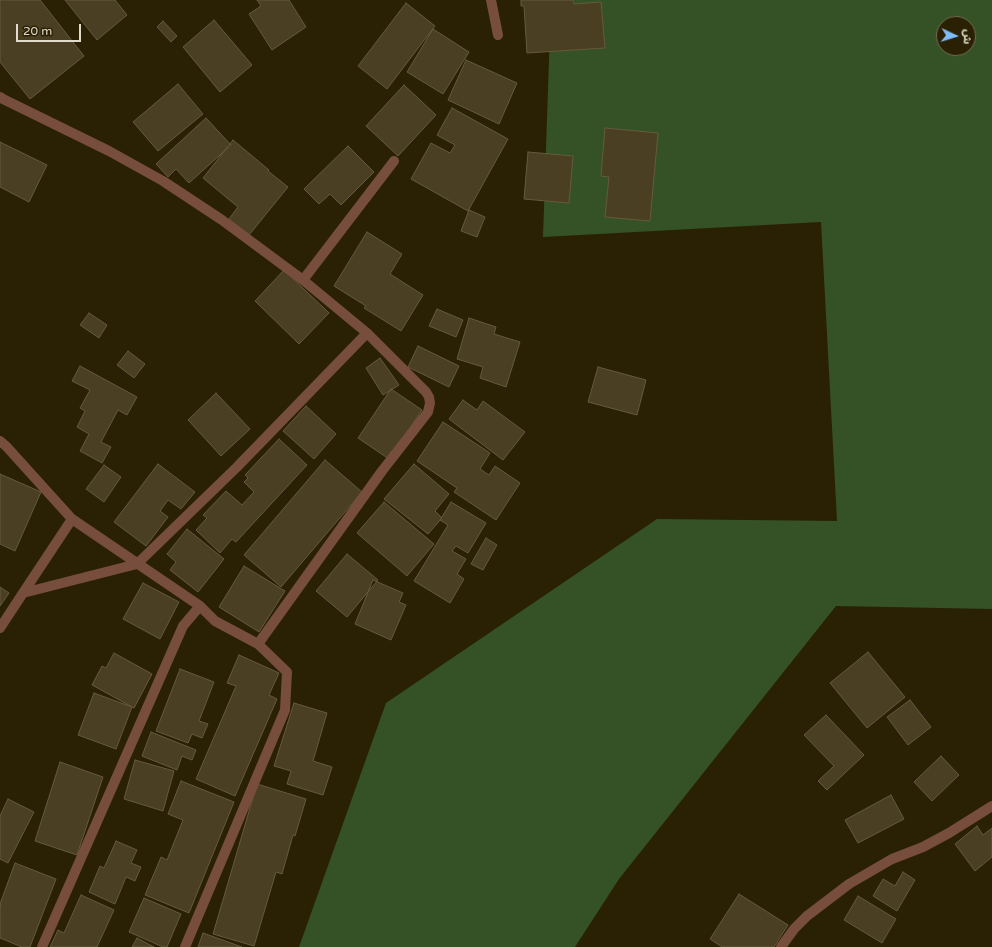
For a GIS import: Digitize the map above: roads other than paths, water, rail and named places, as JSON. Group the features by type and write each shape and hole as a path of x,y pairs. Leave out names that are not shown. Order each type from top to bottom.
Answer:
{"street":[{"path":"491,0 498,35"},
{"path":"0,97 109,151 163,181 222,220 303,280 367,333 426,392 429,397 430,403 428,412 382,471 258,644"},
{"path":"303,280 394,161"},
{"path":"23,593 137,564 237,467 367,333"},
{"path":"0,441 72,519 200,606 215,621 258,644 287,672 285,710 185,947"},
{"path":"0,628 72,519"},
{"path":"42,947 183,626 200,606"},
{"path":"781,947 794,929 807,916 849,884 892,859 923,847 949,833 992,806"}]}
